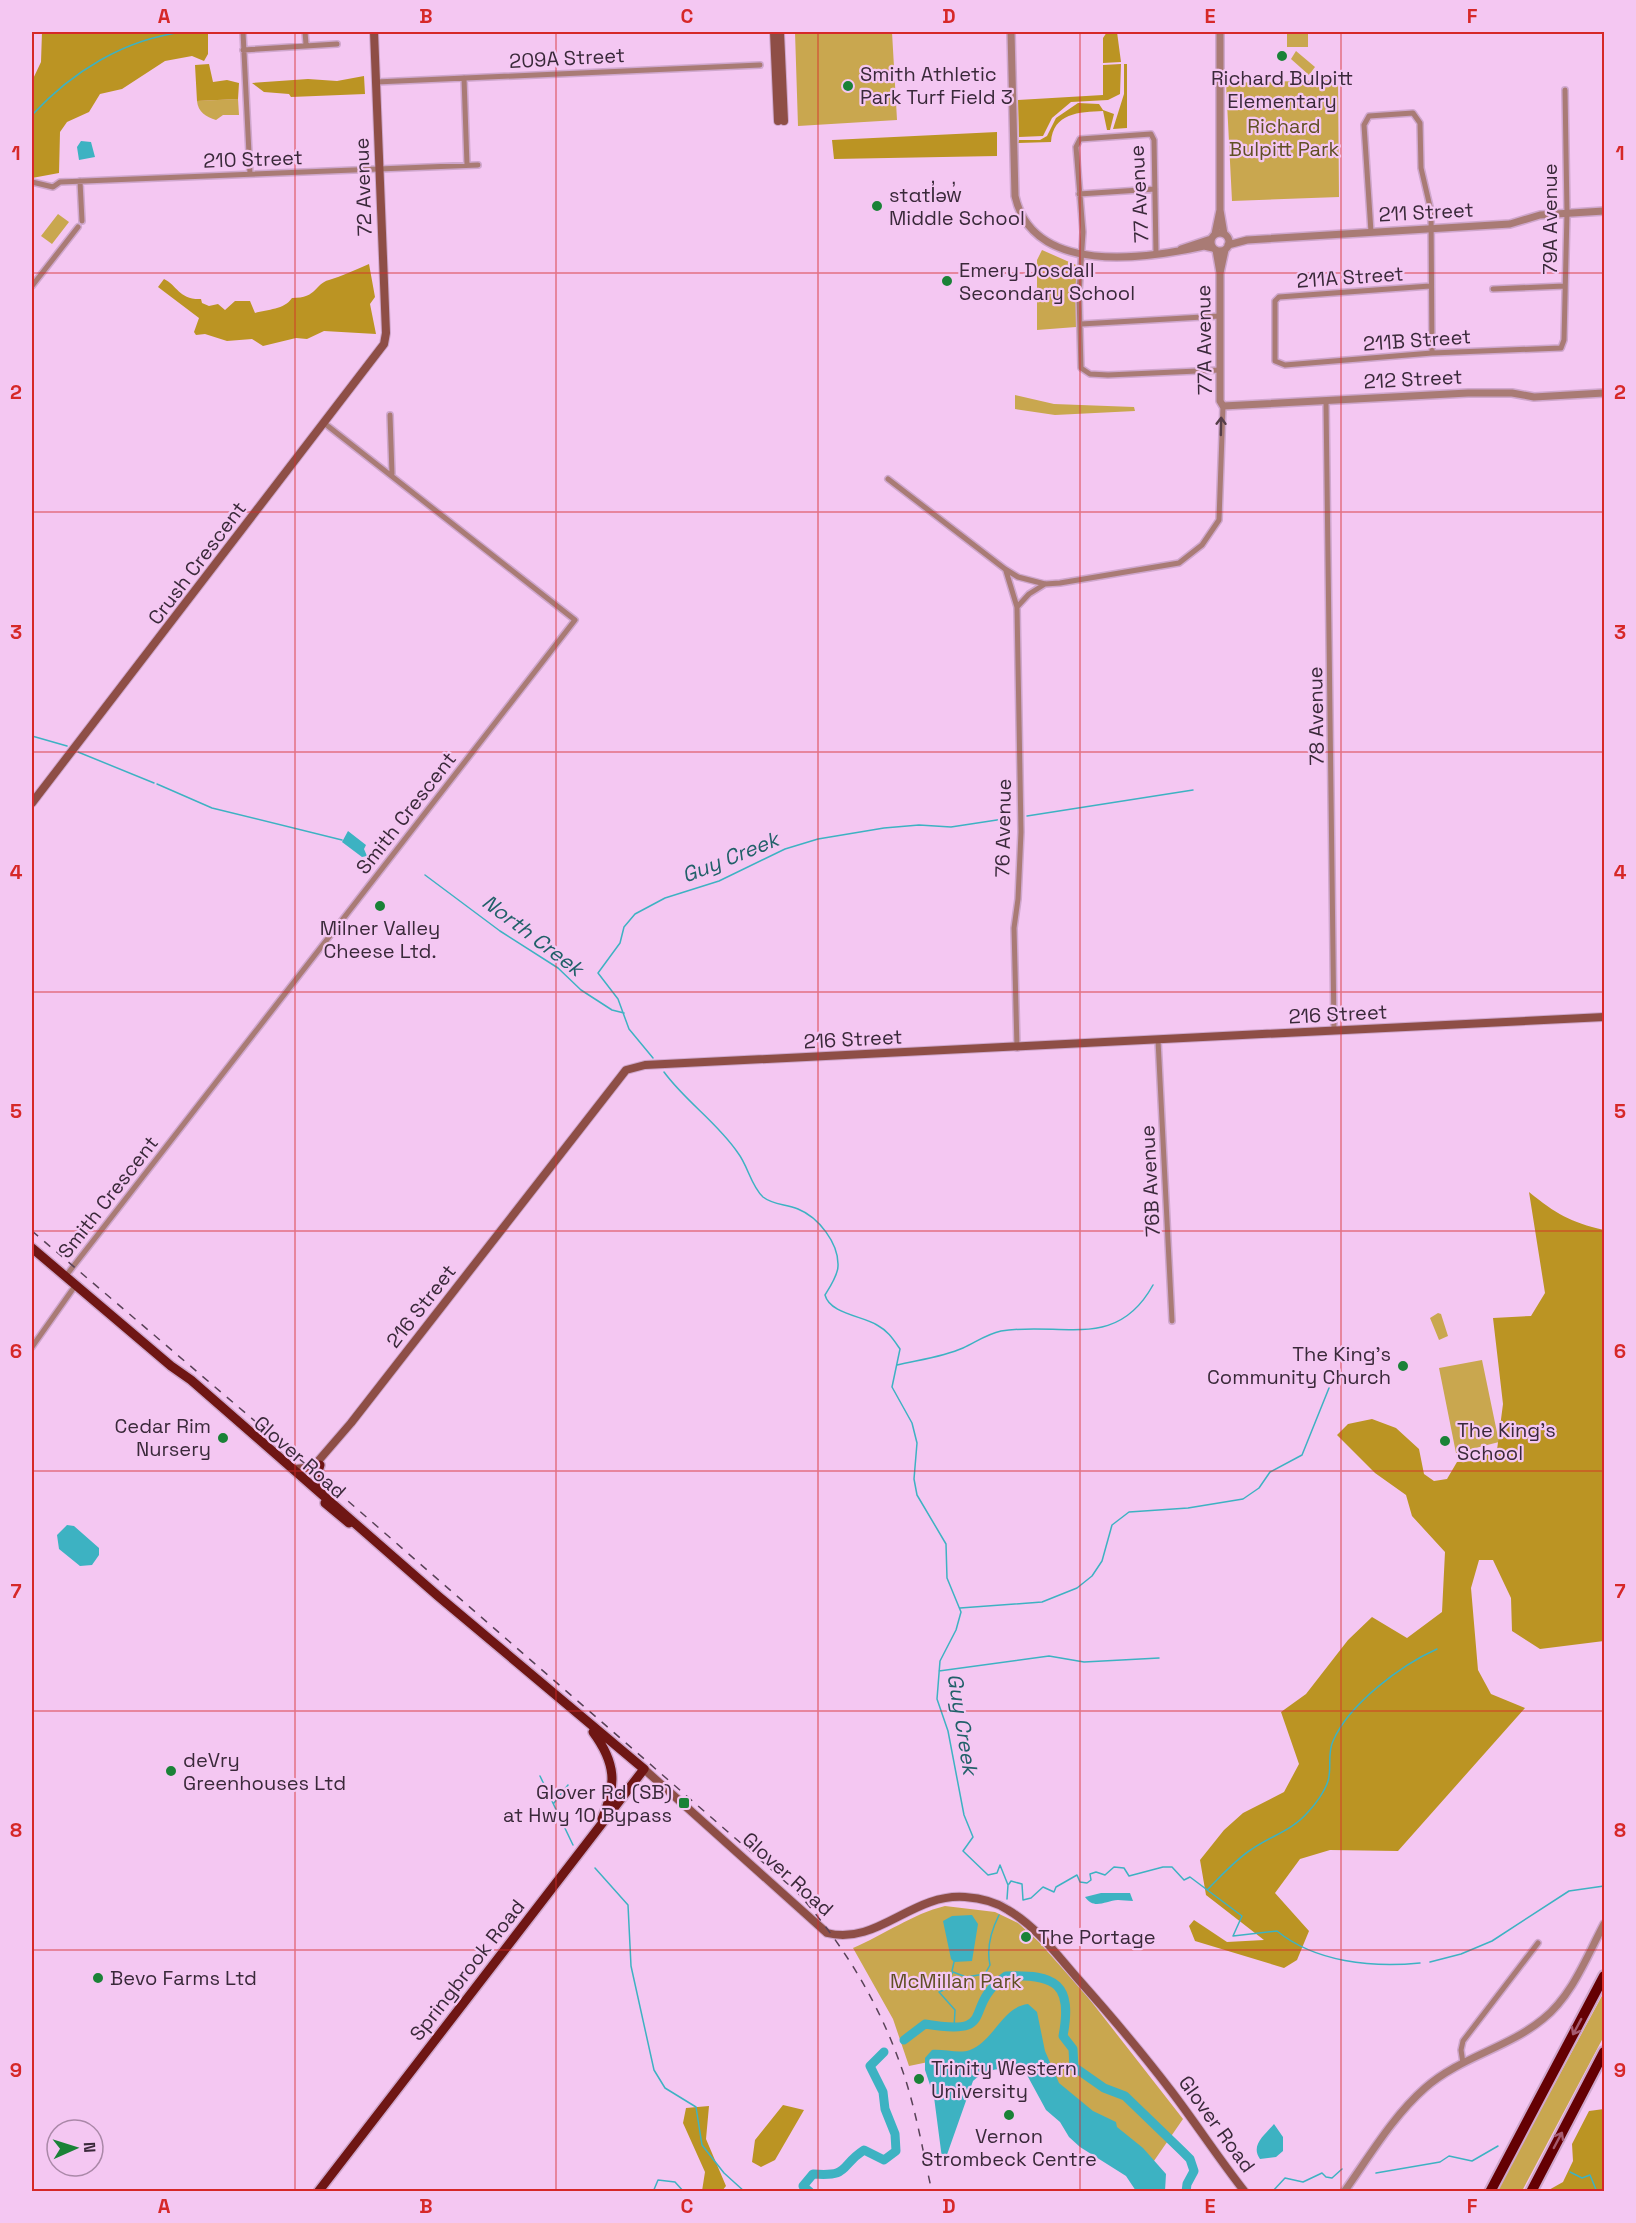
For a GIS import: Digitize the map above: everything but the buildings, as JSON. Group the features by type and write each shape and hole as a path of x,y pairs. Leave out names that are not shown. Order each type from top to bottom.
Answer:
{"highway":[{"name":"Glover Road","path":"32,1248 171,1366 196,1392 339,1507 586,1723 644,1769"},
{"path":"320,1465 317,1475 321,1488 339,1507"},
{"name":"Glover Road","path":"297,1473 339,1515 409,1570"},
{"path":"586,1723 606,1754 613,1781 609,1803 591,1838"},
{"name":"Springbrook Road","path":"318,2192 644,1769"},
{"path":"1490,2192 1605,1976"},
{"path":"1531,2192 1605,2052"}],"main road":[{"name":"72 Avenue","path":"374,32 385,340"},
{"path":"774,32 781,121 780,32"},
{"name":"Crush Crescent","path":"32,803 324,423 385,340"},
{"name":"216 Street","path":"297,1473 313,1467 351,1423 626,1070 645,1065 1605,1017"},
{"path":"297,1473 312,1474 351,1423"},
{"name":"Glover Road","path":"644,1769 827,1933 855,1934 870,1931 910,1908 934,1900 954,1897 992,1903 1020,1918 1040,1935 1170,2090 1245,2192"}],"street":[{"path":"243,32 250,174"},
{"path":"306,32 306,44"},
{"path":"1011,32 1014,183 1017,203 1024,219 1051,244 1081,256 1214,249 1226,242"},
{"name":"77A Avenue","path":"1220,32 1220,210 1226,242 1220,273 1220,401 1222,406"},
{"path":"243,50 306,44 337,44"},
{"name":"209A Street","path":"376,82 760,65"},
{"path":"464,78 467,165"},
{"name":"79A Avenue","path":"1560,348 1564,340 1565,90"},
{"path":"1371,232 1365,148 1366,120 1369,116 1413,113 1418,117 1421,168 1430,201 1432,353"},
{"name":"77 Avenue","path":"1079,194 1076,150 1079,140 1151,134 1154,140 1156,253"},
{"name":"210 Street","path":"32,182 53,187 60,182 478,165"},
{"path":"81,181 82,221"},
{"path":"1155,189 1079,194 1081,368 1090,374 1108,375 1220,370"},
{"name":"77A Avenue","path":"1220,210 1214,236 1214,249 1220,273"},
{"name":"211 Street","path":"1226,242 1510,224 1540,215 1605,211"},
{"path":"32,286 78,227"},
{"path":"1181,249 1214,236 1226,242"},
{"name":"211A Street","path":"1276,363 1274,353 1275,301 1279,297 1430,286"},
{"path":"1493,289 1565,286"},
{"path":"1081,324 1220,316"},
{"name":"211B Street","path":"1276,363 1285,365 1432,353 1560,348"},
{"name":"212 Street","path":"1222,406 1468,393 1512,393 1534,397 1605,393"},
{"name":"78 Avenue","path":"1326,401 1334,1031"},
{"path":"1017,608 1029,594 1045,584 1179,562 1202,546 1219,520 1222,406"},
{"path":"390,415 392,474"},
{"name":"Smith Crescent","path":"65,1277 575,620 392,474 324,423"},
{"path":"888,479 1005,569 1018,577 1045,584"},
{"name":"76 Avenue","path":"1005,569 1017,608 1021,832 1018,899 1014,928 1017,1048"},
{"name":"76B Avenue","path":"1158,1040 1172,1321"},
{"name":"Smith Crescent","path":"32,1347 75,1286"},
{"path":"1344,2192 1417,2096 1441,2076 1525,2032 1551,2013 1572,1984 1605,1924"},
{"path":"1463,2063 1461,2050 1463,2041 1538,1943"}],"green space":[{"path":"795,32 892,32 897,120 798,126"},
{"path":"1287,32 1308,32 1308,47 1287,47"},
{"path":"1296,51 1315,67 1309,75 1291,59"},
{"name":"Richard Bulpitt Park","path":"1338,80 1339,197 1232,201 1226,83"},
{"path":"238,99 239,115 223,115 216,120 203,114 197,101"},
{"path":"58,214 69,222 52,244 41,236"},
{"path":"1042,250 1076,265 1076,327 1037,330 1037,260"},
{"path":"1015,395 1054,404 1134,407 1135,411 1055,415 1015,409"},
{"path":"1438,1313 1441,1314 1448,1336 1439,1340 1430,1318"},
{"path":"1482,1360 1499,1442 1456,1453 1439,1368"},
{"name":"McMillan Park","path":"945,1906 995,1912 1018,1923 1039,1942 1087,1996 1183,2119 1147,2171 1010,2045 909,2066 893,2019 853,1948 910,1919"},
{"path":"1604,1992 1604,2036 1522,2191 1497,2191"}],"shaded area":[{"path":"42,32 208,32 208,54 204,61 192,56 165,61 122,89 100,94 89,112 67,122 60,132 59,173 32,178 32,81 41,62"},
{"path":"1107,32 1117,32 1121,62 1103,63 1103,38"},
{"path":"209,64 213,82 227,80 239,83 238,99 197,101 195,65"},
{"path":"1121,64 1120,94 1108,100 1071,102 1052,118 1043,136 1019,137 1018,100 1103,95 1103,65"},
{"path":"1124,64 1127,64 1127,128 1113,129 1124,94"},
{"path":"364,76 365,94 291,97 289,94 264,92 252,83 308,79 337,81"},
{"path":"1078,103 1099,104 1103,110 1114,114 1110,130 1107,130 1103,111 1085,112 1062,120 1053,132 1051,142 1018,143 1019,140 1040,140 1047,136 1056,118"},
{"path":"997,132 997,156 834,159 832,140"},
{"path":"81,141 91,142 95,157 79,160 77,147"},
{"path":"369,264 375,297 370,304 376,334 324,331 307,339 296,338 263,346 252,339 227,341 205,334 196,335 194,332 199,318 158,287 164,279 183,295 201,299 202,303 209,306 218,304 225,310 235,301 250,301 255,313 285,305 292,298 307,296 324,282"},
{"path":"348,831 366,845 364,849 367,856 362,857 342,842"},
{"path":"1529,1192 1564,1216 1604,1230 1604,1641 1540,1649 1512,1631 1511,1598 1493,1560 1479,1560 1471,1588 1478,1670 1491,1694 1525,1708 1398,1851 1330,1850 1300,1859 1275,1893 1309,1931 1297,1960 1284,1968 1195,1941 1189,1926 1194,1920 1227,1942 1264,1940 1206,1895 1200,1860 1224,1830 1243,1813 1284,1792 1299,1764 1281,1712 1306,1694 1348,1640 1372,1617 1407,1638 1442,1612 1445,1552 1412,1516 1406,1495 1375,1473 1337,1435 1348,1424 1372,1419 1396,1428 1419,1449 1424,1474 1434,1481 1447,1479 1457,1462 1475,1461 1497,1450 1503,1404 1493,1318 1531,1316 1545,1293"},
{"path":"67,1525 74,1526 99,1548 99,1555 92,1565 80,1566 59,1549 57,1535"},
{"path":"1101,1893 1130,1893 1133,1901 1118,1900 1096,1904 1085,1897"},
{"path":"972,1915 978,1924 972,1961 954,1962 951,1959 943,1921 952,1916"},
{"path":"1028,2004 1037,2012 1045,2051 1059,2083 1093,2111 1116,2122 1117,2127 1143,2148 1166,2174 1165,2191 1136,2191 1126,2176 1080,2147 1069,2137 1060,2122 1046,2110 1027,2075 1006,2069 992,2070 973,2081 943,2166 934,2097 925,2070 925,2058 932,2050 962,2052 978,2046 1011,2011"},
{"path":"783,2105 804,2110 775,2160 761,2167 752,2162 755,2140"},
{"path":"709,2106 706,2139 726,2186 722,2191 702,2191 705,2172 683,2123 686,2108"},
{"path":"1604,2109 1604,2191 1547,2191 1563,2182 1573,2161 1572,2144 1589,2111"},
{"path":"1274,2124 1283,2137 1283,2151 1276,2157 1260,2159 1257,2154 1258,2145"}],"waterway":[{"path":"32,115 64,85 100,60 141,42 184,32"},
{"name":"North Creek","path":"32,736 67,746"},
{"name":"North Creek","path":"78,752 154,783"},
{"name":"North Creek","path":"157,784 212,808 342,840"},
{"name":"Guy Creek","path":"1027,816 1193,790"},
{"name":"Guy Creek","path":"653,1058 629,1029 618,999 598,973 620,943 624,927 635,914 665,898 719,881 785,849 818,839 884,828 919,825 951,827 1010,818"},
{"name":"North Creek","path":"425,875 500,931 558,968 581,990 612,1010 624,1013"},
{"name":"Guy Creek","path":"664,1072 730,1142 763,1197 771,1202 793,1207 806,1213 826,1232 835,1249 838,1266 825,1295 828,1301 840,1310 881,1327 900,1349 892,1387 912,1423 917,1443 914,1479 917,1495 946,1544 947,1578 961,1612 956,1630 940,1661 937,1699 948,1731 964,1815 973,1837 963,1851 988,1875 997,1873 1000,1865 1008,1885 1007,1899"},
{"path":"897,1365 955,1351 1001,1331 1066,1330 1104,1326 1122,1319 1138,1306 1153,1285"},
{"path":"960,1608 1042,1602 1077,1588 1092,1576 1102,1561 1112,1525 1129,1512 1188,1508 1243,1499 1259,1488 1270,1472 1302,1455 1329,1388"},
{"path":"1208,1889 1246,1853 1302,1818 1317,1802 1327,1785 1331,1746 1351,1713 1392,1675 1437,1649"},
{"path":"939,1671 1049,1656 1084,1662 1159,1658"},
{"path":"540,1776 573,1845"},
{"path":"554,1803 568,1785"},
{"name":"Guy Creek","path":"1009,1884 1011,1881 1022,1884 1023,1900 1031,1898 1043,1887 1054,1892 1056,1887 1077,1875 1080,1882 1087,1883 1091,1880 1090,1874 1096,1872 1105,1875 1114,1867 1124,1868 1129,1876 1163,1867 1172,1867 1184,1880 1190,1877 1242,1916 1233,1936 1277,1931 1309,1950 1326,1956 1364,1963 1420,1963"},
{"path":"595,1868 628,1905 631,1966 654,2070 665,2088 696,2107 702,2145 724,2173 745,2192"},
{"name":"Guy Creek","path":"1430,1962 1461,1954 1492,1941 1569,1891 1604,1886"},
{"path":"954,2028 955,2010 939,1992 946,1989 945,1986 953,1972 966,1977 985,1974 990,1965 990,1939 999,1915"},
{"path":"952,1971 954,1962"},
{"path":"986,1975 989,1980 997,1982"},
{"path":"904,2040 925,2024 948,2027 972,2023 992,1987 1006,1976 1037,1977 1049,1980 1063,1994 1065,2004 1063,2036 1073,2049 1074,2067 1104,2088 1125,2096 1190,2159 1194,2171 1187,2184 1186,2192"},
{"path":"810,2192 803,2186 813,2174 839,2172 864,2150 884,2160 896,2151 895,2134 885,2109 883,2092 870,2066 884,2052"},
{"path":"1376,2173 1440,2162 1449,2156 1472,2161 1498,2146"},
{"path":"1272,2192 1285,2178 1303,2182 1322,2173 1332,2178 1342,2169"},
{"path":"1570,2172 1582,2178 1590,2175 1597,2192"},
{"path":"653,2192 658,2180 675,2182 684,2192"}],"railway":[{"path":"32,1231 310,1468 797,1892 830,1933 859,1976 894,2047 916,2116 932,2192"}],"place":[{"name":"Richard Bulpitt Elementary","path":"1282,56"},
{"name":"Smith Athletic Park Turf Field 3","path":"848,86"},
{"name":"stɑtl̓əw̓ Middle School","path":"877,206"},
{"name":"Emery Dosdall Secondary School","path":"947,281"},
{"name":"Milner Valley Cheese Ltd.","path":"380,906"},
{"name":"The King's Community Church","path":"1403,1366"},
{"name":"Cedar Rim Nursery","path":"223,1438"},
{"name":"The King's School","path":"1445,1441"},
{"name":"deVry Greenhouses Ltd","path":"171,1771"},
{"name":"Glover Rd (SB) at Hwy 10 Bypass","path":"684,1803"},
{"name":"The Portage","path":"1026,1937"},
{"name":"Bevo Farms Ltd","path":"98,1978"},
{"name":"Trinity Western University","path":"919,2079"},
{"name":"Vernon Strombeck Centre","path":"1009,2115"}]}
